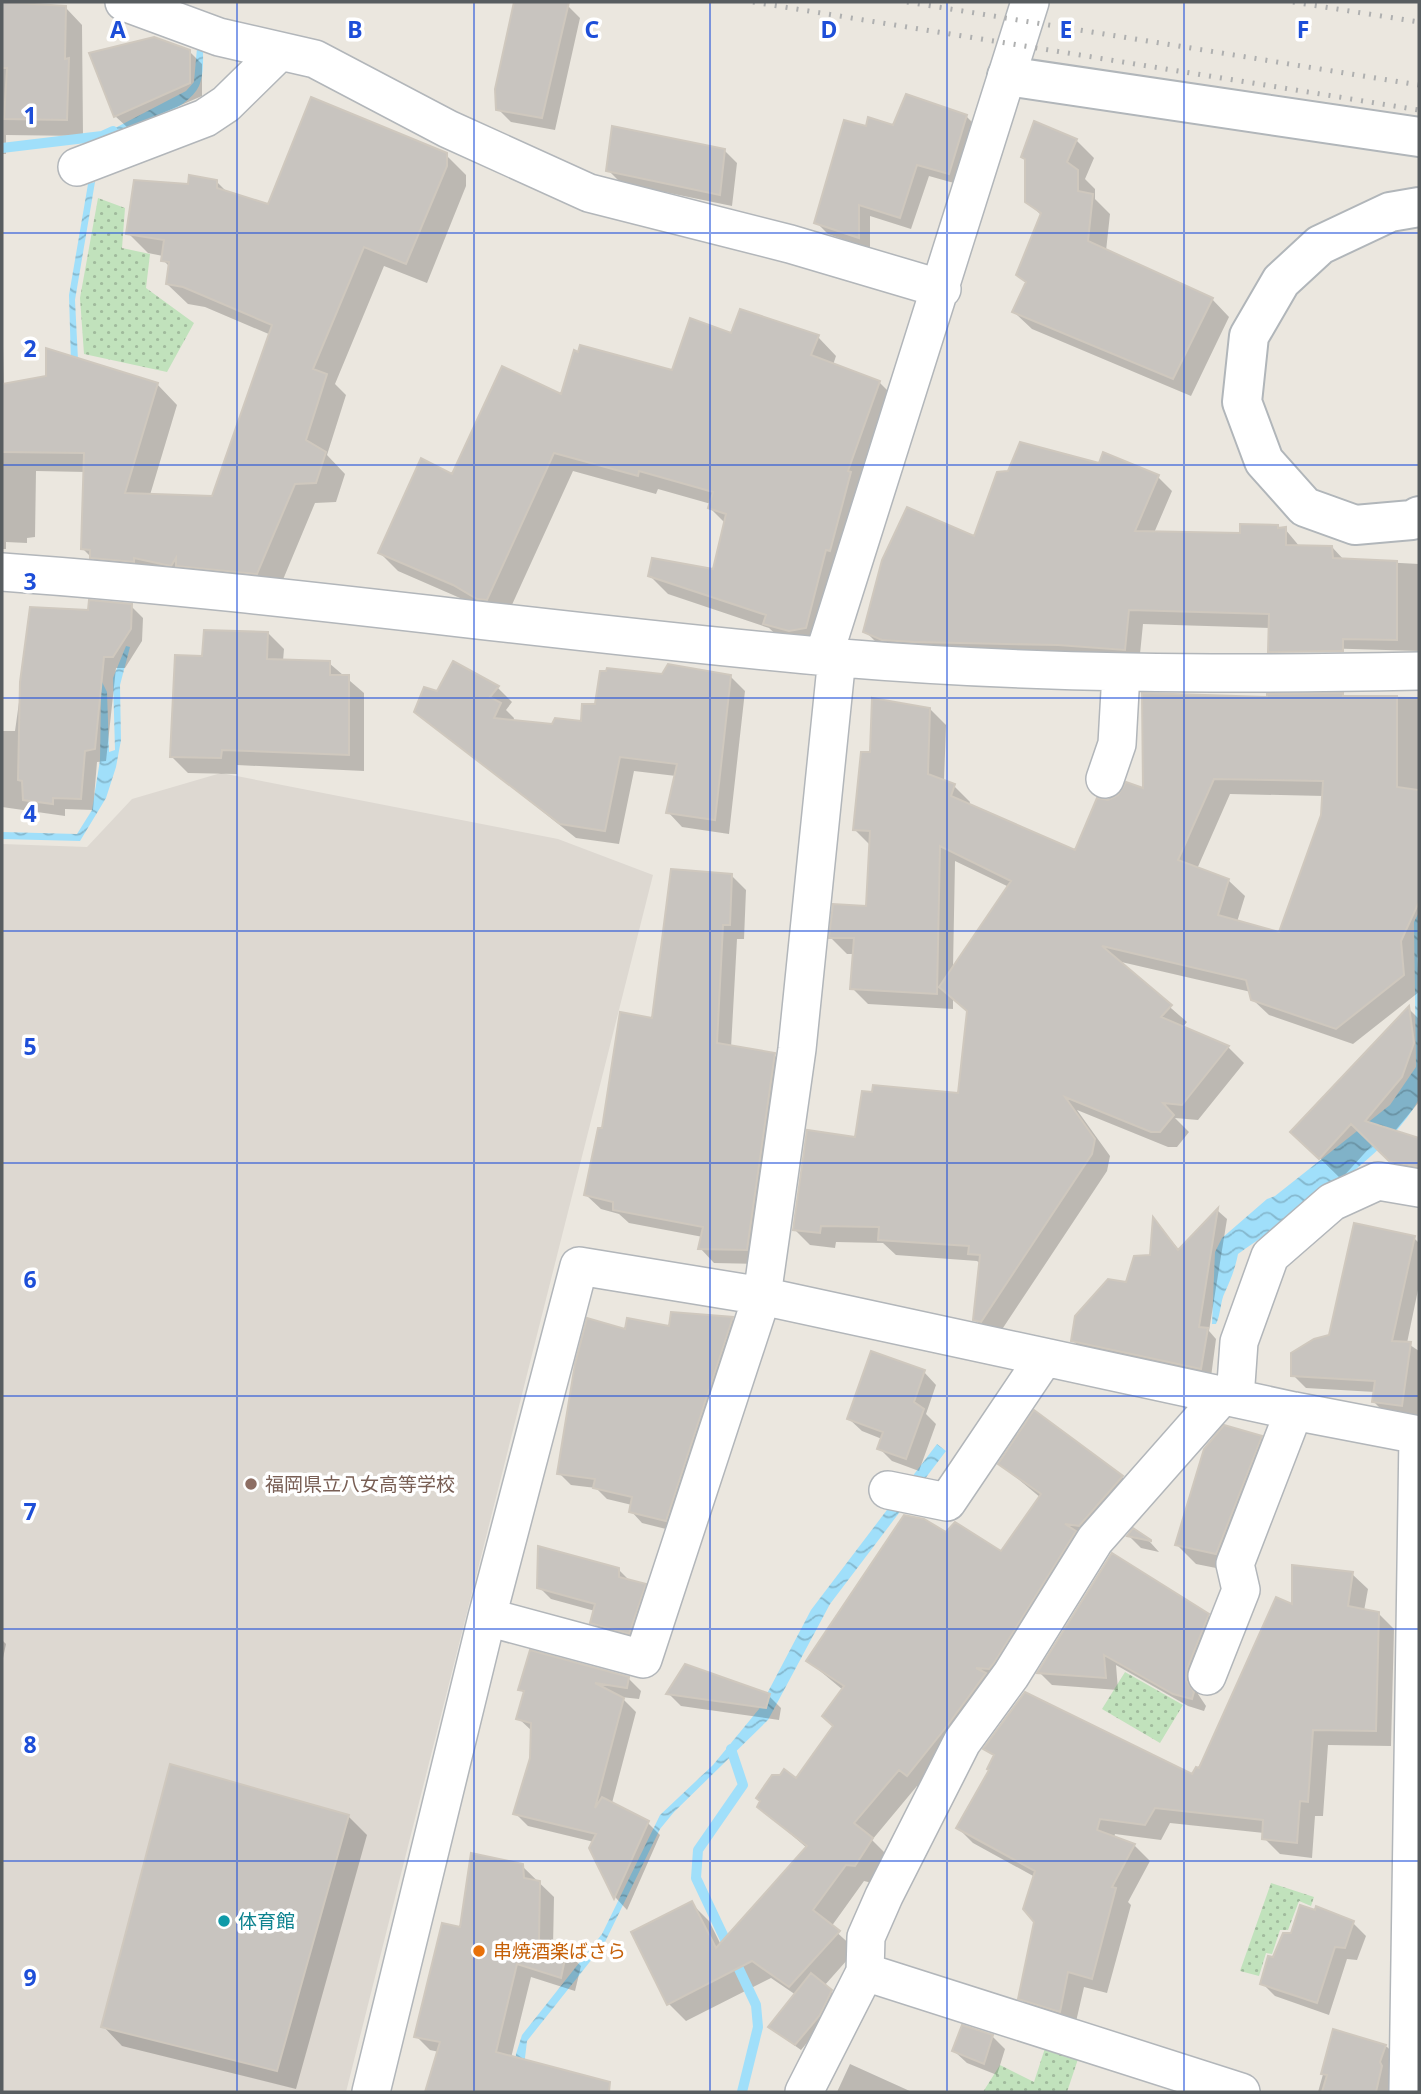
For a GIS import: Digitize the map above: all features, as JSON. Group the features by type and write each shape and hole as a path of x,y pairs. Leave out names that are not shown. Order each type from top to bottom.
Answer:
{"main road":[{"path":"1007,76 1419,137"},
{"path":"1419,207 1390,212 1320,245 1281,281 1249,336 1242,402 1264,461 1305,507 1355,525 1412,520 1419,516"}],"street":[{"path":"124,2 219,37 315,59 448,129 589,193 790,244 942,289"},
{"path":"487,1617 643,1659 762,1296 797,1049 831,656 1030,2"},
{"path":"77,167 205,118 226,104 280,51"},
{"path":"2,572 123,581 831,656 1121,673 1241,675 1419,671"},
{"path":"1105,779 1116,744 1121,673"},
{"path":"804,2092 865,1972 866,1937 962,1742 1011,1675 1095,1540 1229,1397 1239,1342 1270,1256 1332,1202 1367,1186 1378,1181 1419,1188"},
{"path":"371,2092 487,1617 579,1266 762,1296 1294,1411 1419,1435 1416,1814 1408,2092"},
{"path":"903,1493 947,1502 1044,1358"},
{"path":"1207,1676 1241,1590 1235,1564 1294,1411"},
{"path":"865,1972 1241,2092"}],"shaded area":[{"name":"福岡県立八女高等学校","path":"221,773 558,839 653,875 346,2092 2,2092 2,844 87,847 132,799"}],"green space":[{"path":"98,198 125,208 122,248 150,254 146,288 194,323 167,372 84,354 80,298"},
{"path":"1125,1672 1183,1705 1160,1743 1102,1709"},
{"path":"1271,1883 1314,1897 1311,1906 1299,1901 1288,1930 1280,1930 1272,1954 1266,1953 1259,1976 1240,1971"},
{"path":"1049,2036 1081,2050 1067,2092 983,2092 1000,2065 1034,2082"}],"water":[{"path":"203,47 202,72 199,86 193,95 171,111 143,124 104,138 95,134 117,127 186,91 194,82 197,48"},
{"path":"95,182 75,300 78,360 71,363 69,295 88,184"},
{"path":"74,626 107,692 109,752 115,750 113,678 126,646 130,647 120,685 121,740 106,798 80,841 2,839 2,832 77,834 92,810 100,760 101,695 68,630"},
{"path":"1419,912 1419,1099 1385,1143 1362,1164 1238,1254 1223,1296 1218,1320 1216,1324 1212,1324 1215,1252 1222,1238 1267,1199 1275,1196 1390,1105 1416,1067 1414,922"},
{"path":"937,1444 946,1451 830,1604 768,1720 660,1829 604,1944 527,2041 521,2092 512,2092 516,2054 522,2035 602,1934 660,1815 713,1765 759,1709 811,1610"}],"building":[{"path":"2,2 66,6 65,59 69,58 67,120 4,119 7,68 2,68"},
{"path":"514,2 569,2 542,118 496,110 495,89"},
{"path":"154,37 190,50 190,83 114,117 89,53"},
{"path":"906,94 967,115 949,174 917,165 900,218 859,205 859,238 814,223 844,120 866,126 868,117 893,125"},
{"path":"311,97 447,153 447,166 406,264 364,247 313,369 327,374 306,440 326,452 316,483 295,484 257,574 176,566 176,558 171,566 134,558 134,562 90,558 90,550 81,549 84,453 2,452 2,384 46,376 46,348 158,383 125,493 212,496 272,325 183,287 166,284 169,262 161,261 164,240 126,234 134,180 188,184 189,175 217,180 217,188 268,204"},
{"path":"1034,121 1077,139 1067,162 1078,170 1078,191 1093,194 1088,241 1213,298 1173,379 1012,312 1026,282 1016,275 1041,213 1025,202 1025,159 1021,157"},
{"path":"612,126 725,149 720,195 606,171"},
{"path":"740,309 819,335 811,355 880,381 848,471 851,472 830,551 826,550 806,628 789,631 763,624 766,615 648,576 652,558 713,569 726,514 708,508 713,492 639,471 638,476 554,453 487,600 477,599 453,585 378,553 421,458 452,474 502,366 561,394 574,350 578,352 580,345 672,370 690,318 731,333"},
{"path":"1020,442 1099,463 1103,452 1159,475 1135,531 1240,533 1240,524 1278,525 1278,528 1286,527 1286,545 1332,546 1333,558 1397,561 1397,640 1343,639 1343,651 1268,652 1269,614 1129,610 1125,650 1058,645 882,640 863,632 882,560 907,507 974,536 997,472 1008,471"},
{"path":"89,600 132,604 131,629 113,657 104,657 95,749 85,751 81,799 53,798 53,804 23,800 22,781 18,780 20,682 30,607 88,610"},
{"path":"204,630 268,632 267,659 330,661 330,675 349,675 349,755 222,750 221,758 170,757 175,655 202,656"},
{"path":"453,661 499,686 490,697 501,703 494,718 552,724 555,718 581,721 582,704 595,704 600,671 606,671 607,668 662,674 668,664 731,675 715,820 666,813 677,764 620,757 605,831 560,824 414,712 424,687 437,691"},
{"path":"1142,693 1267,697 1267,694 1343,693 1343,696 1397,696 1397,787 1419,790 1419,902 1401,941 1404,975 1336,1029 1251,1000 1246,980 1102,946 1172,1005 1161,1017 1229,1046 1182,1105 1163,1103 1174,1115 1160,1132 1151,1132 1065,1097 1095,1139 1092,1154 981,1322 973,1320 980,1255 968,1254 969,1246 878,1240 879,1227 821,1226 820,1233 793,1230 807,1130 855,1137 862,1091 872,1092 873,1085 958,1093 967,1011 939,987 1011,881 940,846 937,994 850,989 854,938 829,938 833,904 866,906 870,831 853,830 861,752 870,752 872,698 930,708 928,774 955,784 951,796 1075,850 1097,798 1108,800 1118,795 1126,782 1143,788","holes":["1214,779 1323,781 1321,815 1279,932 1218,915 1229,879 1178,860"]},
{"path":"671,869 732,874 730,925 723,925 717,1043 775,1053 747,1250 698,1249 703,1227 613,1210 613,1202 584,1195 598,1128 602,1128 620,1012 652,1018"},
{"path":"1409,1006 1414,1043 1402,1077 1365,1121 1419,1138 1419,1167 1389,1161 1351,1124 1319,1159 1290,1132"},
{"path":"1218,1208 1199,1327 1208,1328 1201,1369 1071,1341 1075,1316 1108,1279 1126,1282 1134,1256 1150,1255 1153,1217 1178,1250"},
{"path":"1354,1223 1415,1236 1392,1341 1411,1342 1402,1406 1372,1402 1375,1381 1291,1376 1291,1353 1314,1339 1329,1335"},
{"path":"671,1312 733,1317 666,1521 629,1512 632,1497 593,1488 595,1479 557,1474 575,1364 587,1318 625,1329 627,1318 669,1326"},
{"path":"871,1351 925,1370 914,1402 924,1409 906,1459 877,1449 883,1432 847,1419"},
{"path":"1034,1410 1123,1476 1079,1526 1065,1524 1076,1531 994,1663 989,1669 976,1668 986,1673 947,1726 907,1776 899,1770 854,1823 873,1838 855,1866 846,1865 813,1910 840,1931 789,1987 752,1961 667,2005 631,1932 692,1901 716,1948 807,1846 757,1807 760,1801 756,1798 772,1775 780,1775 784,1769 796,1778 833,1726 822,1716 844,1686 806,1661 904,1515 924,1519 946,1532 955,1522 1001,1551 1041,1494 998,1464"},
{"path":"1224,1425 1262,1436 1216,1554 1175,1545 1204,1449"},
{"path":"1133,1528 1151,1540 1151,1541 1127,1536"},
{"path":"538,1546 619,1568 619,1577 646,1584 629,1634 590,1623 595,1604 537,1588"},
{"path":"1112,1553 1209,1614 1187,1669 1186,1680 1194,1692 1192,1699 1173,1694 1104,1655 1106,1678 1037,1673"},
{"path":"1292,1565 1353,1572 1348,1606 1379,1612 1376,1731 1313,1730 1308,1802 1300,1801 1297,1843 1262,1839 1263,1820 1155,1808 1145,1825 1100,1819 1097,1830 1135,1844 1112,1887 1116,1888 1092,1979 1068,1972 1060,2012 1018,1999 1034,1922 1023,1909 1035,1871 956,1828 989,1770 987,1769 994,1755 983,1749 1025,1692 1192,1774 1196,1767 1199,1768 1276,1597 1292,1604"},
{"path":"530,1650 629,1677 627,1688 595,1683 624,1698 595,1808 602,1797 649,1821 614,1899 589,1848 596,1834 513,1814 530,1758 531,1723 516,1719 524,1691 518,1690"},
{"path":"685,1664 770,1694 766,1708 666,1694"},
{"name":"体育館","path":"170,1764 349,1815 277,2071 101,2027"},
{"path":"471,1853 523,1864 524,1878 540,1881 539,1940 567,1950 561,1978 517,1964 496,2052 610,2082 609,2092 425,2092 440,2042 414,2037 442,1923 460,1927"},
{"path":"1300,1905 1315,1910 1316,1906 1354,1921 1345,1948 1335,1947 1317,2003 1260,1984 1268,1956 1273,1957 1283,1933 1291,1933"},
{"path":"811,1973 832,1990 820,2015 795,2045 768,2027"},
{"path":"962,2025 993,2035 984,2064 952,2051"},
{"path":"1333,2029 1386,2045 1380,2062 1382,2066 1376,2092 1322,2092 1327,2075 1321,2074"}],"waterway":[{"path":"2,148 102,136 113,131"},
{"path":"731,1749 743,1785 698,1850 696,1878 756,2005 758,2027 742,2092"}],"railway":[{"path":"753,2 1419,110"},
{"path":"907,2 1419,85"},
{"path":"1293,2 1419,22"}],"place":[{"name":"福岡県立八女高等学校","path":"251,1484"},
{"name":"体育館","path":"224,1921"},
{"name":"串焼酒楽ばさら","path":"479,1951"}]}
